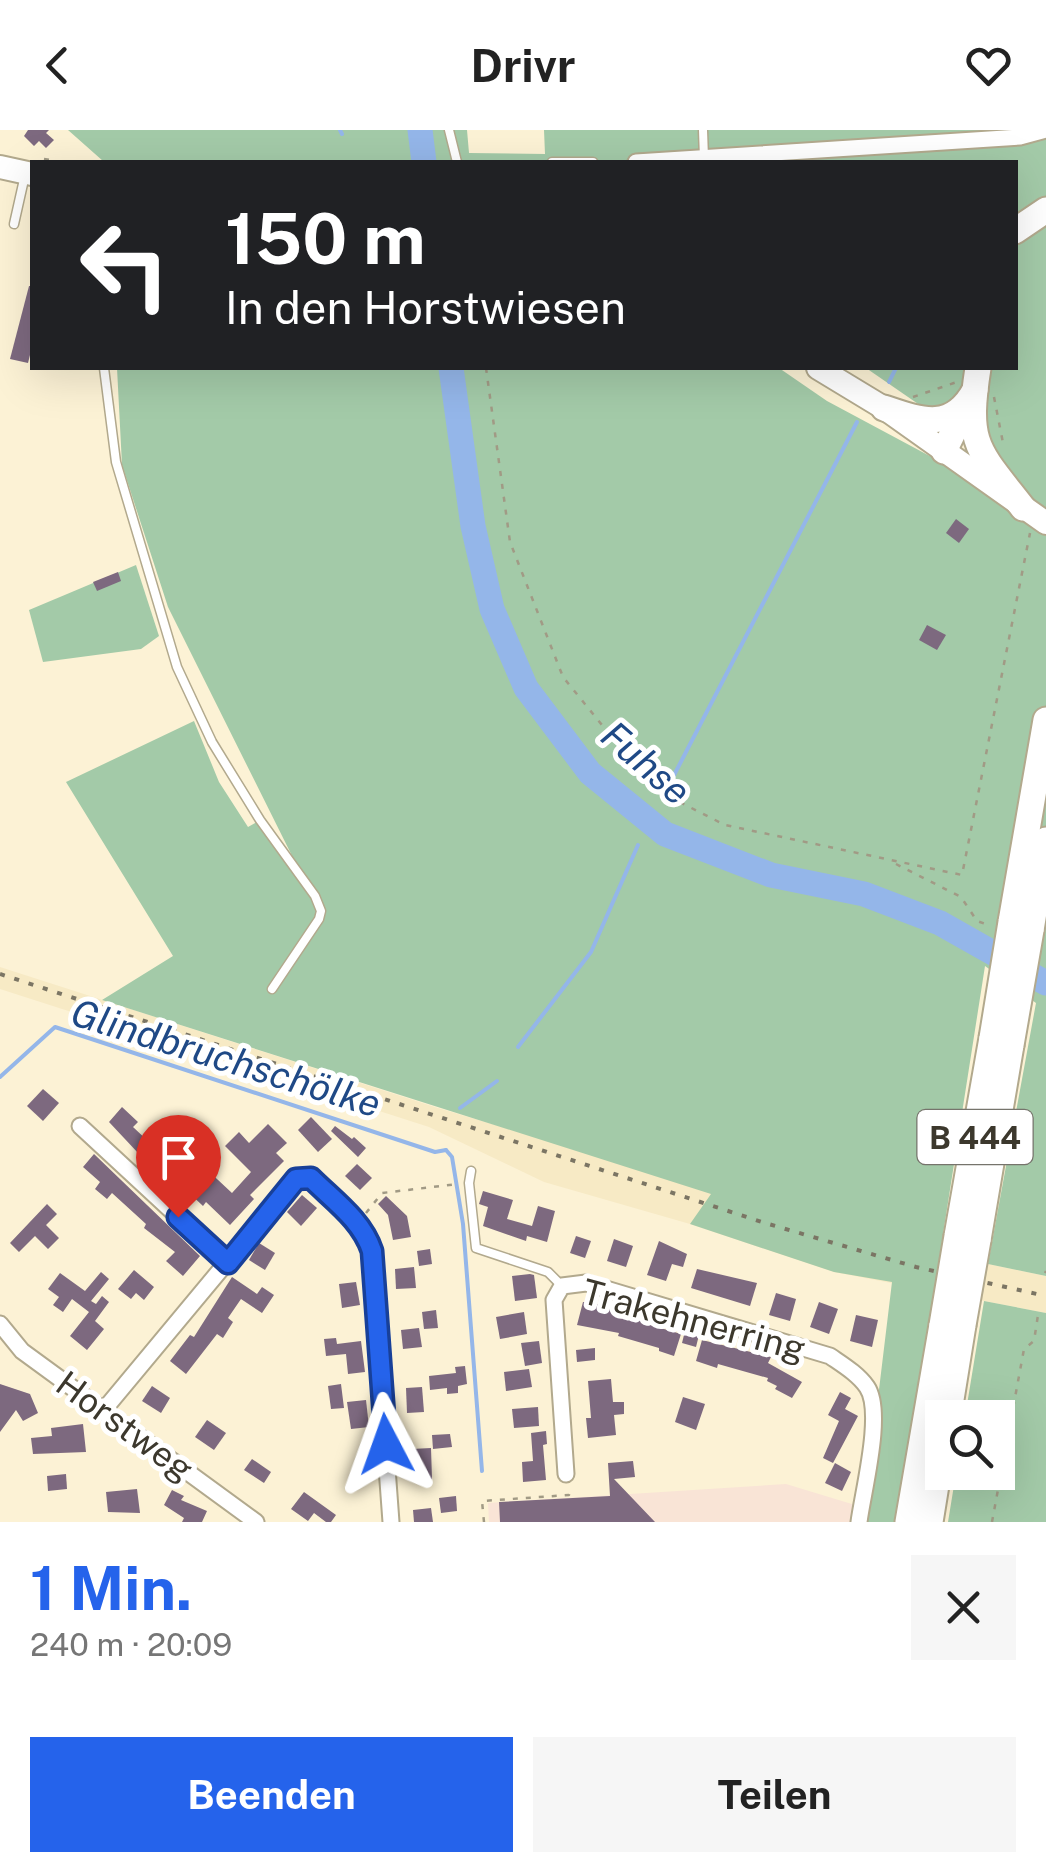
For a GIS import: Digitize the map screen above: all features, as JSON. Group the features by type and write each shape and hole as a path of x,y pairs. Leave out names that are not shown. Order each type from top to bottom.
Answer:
{"highway":[{"path":"884,408 930,421 949,417 973,398"},
{"path":"944,451 958,446 973,398"},
{"path":"973,398 980,454 1035,515"},
{"name":"B 444","path":"908,1522 953,1325 1002,1041 1012,927 1046,720"},
{"name":"B 444","path":"1012,927 1046,840"},
{"name":"B 444","path":"949,1400 953,1325"},
{"path":"930,1522 935,1490"}],"main road":[{"path":"0,166 29,173"},
{"path":"821,370 884,408 1035,515"}],"street":[{"path":"670,160 1020,137 1046,130"},
{"path":"80,1126 228,1263"},
{"path":"104,1411 296,1179 311,1178 358,1224 372,1251 391,1522"},
{"name":"Trakehnerring","path":"566,1474 554,1300 562,1286 586,1284 830,1356 856,1374 870,1390 875,1412 859,1522"},
{"name":"Horstweg","path":"0,1324 22,1352 256,1522"}],"lane":[{"path":"448,130 456,160"},
{"path":"703,130 704,158"},
{"path":"14,224 29,173"},
{"path":"104,370 116,462 177,667 212,742 260,820 315,896 321,911 272,989"},
{"path":"472,1171 469,1183 476,1248 548,1272 562,1286"}],"path":[{"path":"486,370 510,542 562,678 654,789 725,825 962,876 1024,552 1035,515"},
{"path":"890,861 961,897 977,921 1012,927"},
{"path":"358,1224 382,1193 448,1184"},
{"path":"992,1522 1024,1349 1034,1341 1038,1315"},
{"path":"484,1522 482,1501 569,1495 566,1474"}],"shaded area":[{"path":"0,967 438,1108 829,1223 1046,1276 1046,1313 834,1272 690,1224 544,1182 429,1127 0,989"},
{"path":"786,1484 865,1508 863,1522 489,1522 488,1503"}],"green space":[{"path":"68,130 467,130 469,153 545,154 544,130 1046,130 1046,531 995,457 869,370 1018,370 1018,160 102,160"},
{"path":"117,370 782,370 827,401 954,469 1046,536 1046,1276 988,1264 1036,1003 985,966 898,1522 863,1522 892,1282 834,1272 690,1224 711,1194 102,1000 173,956 66,782 194,721 219,782 248,827 257,822 309,890 168,607 122,465"},
{"path":"136,565 159,636 141,649 43,662 29,610"},
{"path":"984,1301 1046,1313 1046,1522 948,1522 953,1490 1015,1490 1015,1400 968,1400"}],"building":[{"path":"28,130 49,130 46,133 54,140 46,148 39,141 34,146 24,136"},
{"path":"29,286 30,286 28,363 10,359"},
{"path":"956,519 969,529 959,543 946,533"},
{"path":"118,572 121,581 97,591 93,582"},
{"path":"927,625 946,635 937,650 919,640"},
{"path":"43,1089 59,1103 43,1121 27,1106"},
{"path":"122,1107 138,1122 133,1127 149,1142 139,1154 109,1122"},
{"path":"311,1117 332,1139 318,1152 298,1130"},
{"path":"166,1121 178,1133 173,1138 232,1193 251,1172 225,1146 239,1132 249,1143 268,1124 287,1143 276,1153 284,1161 250,1195 254,1199 230,1225 167,1172 175,1163 149,1139"},
{"path":"335,1126 366,1148 358,1157 331,1131"},
{"path":"94,1154 200,1256 183,1276 166,1261 175,1252 144,1228 146,1224 112,1193 107,1199 95,1189 100,1182 83,1167"},
{"path":"357,1164 372,1178 360,1190 345,1176"},
{"path":"483,1191 513,1200 507,1219 532,1226 538,1206 555,1211 547,1242 527,1236 526,1241 483,1226 488,1207 479,1204"},
{"path":"302,1195 317,1208 301,1226 287,1212"},
{"path":"386,1196 407,1216 411,1237 393,1240 388,1215 378,1204"},
{"path":"47,1204 57,1214 46,1225 59,1238 48,1249 35,1236 19,1252 10,1243"},
{"path":"576,1236 591,1241 585,1258 570,1253"},
{"path":"614,1239 633,1246 626,1267 607,1261"},
{"path":"659,1241 687,1254 683,1267 672,1264 666,1281 647,1275"},
{"path":"259,1243 275,1253 265,1270 249,1260"},
{"path":"430,1249 432,1264 419,1266 417,1251"},
{"path":"414,1267 416,1288 396,1289 395,1269"},
{"path":"697,1269 757,1283 750,1306 691,1288"},
{"path":"134,1270 154,1287 144,1300 136,1293 131,1299 118,1289"},
{"path":"101,1272 109,1279 91,1301 96,1304 102,1296 109,1302 95,1321 104,1329 87,1350 70,1336 89,1312 72,1299 63,1312 53,1305 59,1297 48,1289 60,1273 85,1291"},
{"path":"534,1275 537,1298 515,1301 512,1276"},
{"path":"232,1277 257,1294 262,1287 274,1295 262,1313 241,1299 228,1318 233,1322 223,1338 217,1334 186,1374 170,1361 190,1335 194,1337"},
{"path":"356,1282 360,1305 342,1308 339,1284"},
{"path":"776,1293 796,1299 790,1321 769,1315"},
{"path":"583,1302 623,1308 649,1318 647,1324 681,1334 674,1356 618,1336 619,1333 577,1325"},
{"path":"819,1302 838,1309 829,1334 810,1327"},
{"path":"436,1310 438,1328 424,1329 422,1312"},
{"path":"524,1312 527,1334 500,1339 496,1317"},
{"path":"856,1315 878,1320 872,1347 850,1341"},
{"path":"686,1327 700,1331 696,1347 682,1343"},
{"path":"419,1328 422,1347 403,1349 401,1330"},
{"path":"336,1338 337,1344 361,1341 365,1372 348,1374 346,1354 326,1356 324,1339"},
{"path":"702,1340 771,1357 768,1363 802,1382 792,1398 775,1389 777,1386 768,1378 696,1361"},
{"path":"539,1341 542,1363 525,1366 521,1343"},
{"path":"595,1348 595,1360 577,1362 576,1350"},
{"path":"465,1366 467,1384 458,1386 458,1393 447,1394 447,1388 430,1390 429,1376 456,1373 455,1367"},
{"path":"529,1369 532,1387 506,1391 504,1372"},
{"path":"611,1379 613,1402 624,1402 624,1414 614,1415 616,1435 588,1438 588,1381"},
{"path":"0,1384 30,1394 38,1413 23,1421 16,1410 0,1432"},
{"path":"341,1384 344,1408 331,1409 328,1386"},
{"path":"152,1386 170,1398 161,1413 142,1401"},
{"path":"422,1387 424,1412 407,1413 406,1388"},
{"path":"840,1392 851,1398 845,1409 858,1416 833,1463 823,1458 839,1421 828,1415"},
{"path":"683,1397 705,1404 696,1430 675,1422"},
{"path":"366,1400 369,1427 351,1429 347,1402"},
{"path":"538,1407 539,1426 514,1428 512,1409"},
{"path":"207,1420 226,1433 214,1450 195,1437"},
{"path":"83,1424 86,1452 33,1454 31,1438 52,1436 51,1428"},
{"path":"546,1431 546,1480 523,1482 522,1462 533,1461 531,1433"},
{"path":"450,1434 452,1447 433,1449 432,1435"},
{"path":"431,1448 432,1479 418,1480 418,1473 413,1473 412,1449"},
{"path":"252,1459 271,1472 264,1483 244,1470"},
{"path":"633,1461 635,1477 614,1479 655,1522 500,1522 499,1502 610,1496 608,1463"},
{"path":"835,1463 851,1472 842,1491 825,1483"},
{"path":"66,1474 67,1489 48,1491 47,1476"},
{"path":"137,1489 140,1513 108,1512 106,1492"},
{"path":"172,1490 184,1496 181,1500 207,1511 202,1522 182,1522 184,1518 164,1505"},
{"path":"304,1492 336,1515 331,1522 314,1513 308,1521 291,1509"},
{"path":"456,1496 457,1511 441,1513 439,1498"},
{"path":"431,1508 433,1522 414,1522 413,1510"}],"waterway":[{"path":"340,130 342,134"},
{"name":"Fuhse","path":"420,130 424,160"},
{"name":"Fuhse","path":"451,370 473,526 492,609 526,688 590,773 665,834 771,875 864,894 940,923 1046,983"},
{"name":"Glindbruchschölke","path":"889,382 895,370"},
{"name":"Glindbruchschölke","path":"672,779 857,422"},
{"name":"Glindbruchschölke","path":"518,1047 591,952 638,845"},
{"name":"Glindbruchschölke","path":"0,1077 55,1027 435,1152 446,1150"},
{"name":"Glindbruchschölke","path":"460,1108 497,1081"},
{"path":"446,1150 452,1157 463,1224 482,1471"}],"railway":[{"path":"0,974 765,1223 916,1267 1046,1296"}],"route":[{"path":"178,1217 228,1263 296,1179 311,1178 358,1224 372,1251 386,1444"}]}
